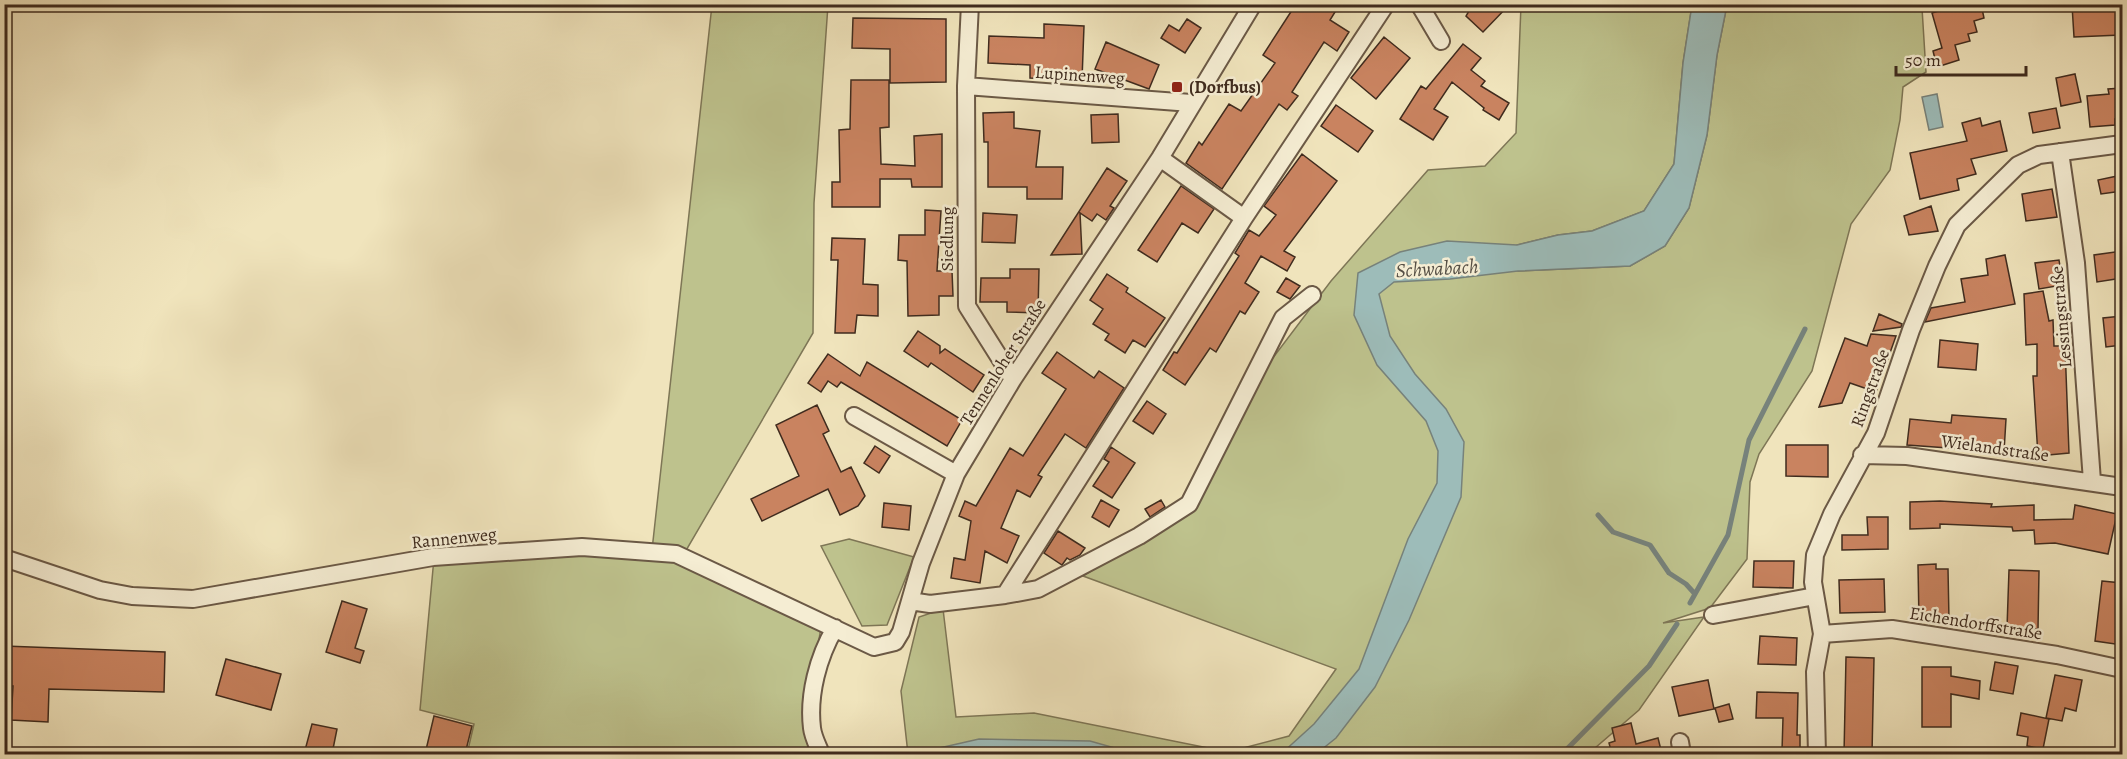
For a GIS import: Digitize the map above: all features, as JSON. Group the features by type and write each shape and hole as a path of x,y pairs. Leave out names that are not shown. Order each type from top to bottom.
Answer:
{"street":[{"name":"Siedlung","path":"970,4 966,86 967,306 1013,379"},
{"name":"Tennenloher Straße","path":"895,642 921,563 956,474 1013,379 1160,158 1191,103 1253,4"},
{"path":"1005,595 1244,218 1386,4"},
{"path":"1419,4 1441,41"},
{"name":"Lupinenweg","path":"966,86 1191,103"},
{"name":"Ringstraße","path":"1817,754 1815,672 1822,634 1813,582 1815,555 1832,514 1862,455 1876,433 1911,330 1937,266 1957,225 2018,165 2038,155 2122,144"},
{"name":"Lessingstraße","path":"2060,152 2076,263 2092,481"},
{"path":"1160,158 1244,218"},
{"path":"910,601 930,604 1038,589 1139,536 1189,504 1283,318 1312,295"},
{"path":"854,416 956,474"},
{"name":"Wielandstraße","path":"1862,455 1907,456 2122,487"},
{"name":"Rannenweg","path":"4,558 100,590 132,596 193,599 433,557 582,547 676,554 874,647 895,642"},
{"path":"1713,615 1815,596"},
{"path":"821,754 812,729 813,692 819,666 835,628"},
{"name":"Eichendorffstraße","path":"1822,634 1892,629 2057,655 2122,669"}],"green space":[{"path":"712,5 828,5 814,203 813,333 681,559 821,627 804,733 811,754 467,754 474,724 420,710 434,558 652,550"},
{"path":"1521,5 1692,5 1683,63 1674,164 1644,211 1592,231 1558,235 1517,245 1518,271 1630,266 1665,246 1689,208 1707,135 1717,55 1727,5 1927,5 1922,8 1926,72 1903,87 1900,120 1890,170 1851,224 1812,371 1759,454 1750,482 1747,559 1710,608 1663,623 1704,617 1639,710 1588,754 908,754 901,691 919,617 943,609 956,717 1034,713 1228,752 1289,736 1336,669 1083,576 1194,507 1266,367 1331,281 1428,170 1485,166 1516,133"},
{"path":"849,539 914,557 887,625 862,626 821,546"}],"water":[{"name":"Schwabach","path":"1692,5 1727,5 1717,55 1707,135 1689,208 1665,246 1630,266 1518,271 1450,279 1394,282 1379,294 1390,336 1415,374 1446,409 1464,442 1461,497 1409,620 1375,687 1336,738 1316,754 1281,754 1314,724 1359,669 1408,539 1437,483 1438,451 1426,421 1377,365 1354,315 1358,273 1400,252 1447,241 1517,245 1558,235 1592,231 1644,211 1674,164 1683,63"},
{"path":"1937,94 1943,127 1929,130 1922,97"},
{"path":"979,739 1090,741 1136,754 913,754"}],"building":[{"path":"1296,4 1304,11 1309,4 1340,4 1330,20 1349,32 1337,51 1324,42 1292,92 1298,96 1287,110 1279,104 1222,189 1186,163 1199,142 1202,145 1229,104 1241,111 1275,63 1263,55"},
{"path":"1473,4 1510,4 1483,32 1466,16"},
{"path":"1961,4 1981,4 1984,18 1974,21 1977,32 1968,34 1970,41 1955,45 1959,60 1937,67 1933,51 1942,48 1932,13"},
{"path":"2119,4 2121,35 2074,37 2072,5"},
{"path":"853,18 946,19 946,82 890,83 890,49 852,48"},
{"path":"1187,19 1201,28 1185,53 1161,38 1169,25 1179,31"},
{"path":"1044,24 1084,26 1082,80 1030,78 1030,65 988,63 989,36 1044,38"},
{"path":"1384,37 1410,58 1376,99 1351,78"},
{"path":"1106,42 1159,65 1149,89 1095,69"},
{"path":"1463,44 1481,58 1471,70 1485,81 1481,86 1509,103 1499,120 1483,110 1484,108 1452,82 1434,109 1448,117 1433,140 1400,119 1421,86 1426,89"},
{"path":"2075,74 2081,102 2061,106 2056,78"},
{"path":"851,80 889,80 889,127 880,128 881,164 915,166 914,136 942,134 942,187 912,187 911,179 880,179 880,207 832,207 832,182 840,182 839,130 850,129"},
{"path":"2122,88 2122,119 2115,119 2115,125 2090,127 2087,96 2109,94 2108,89"},
{"path":"1336,105 1373,131 1358,152 1321,126"},
{"path":"2056,108 2060,128 2033,133 2029,113"},
{"path":"1014,112 1014,128 1040,131 1036,167 1063,167 1062,199 1027,199 1027,187 988,187 988,142 984,142 983,113"},
{"path":"1118,114 1119,142 1092,143 1091,115"},
{"path":"1980,118 1982,126 2000,121 2007,151 1971,159 1976,174 1957,179 1959,190 1920,199 1910,153 1967,141 1962,123"},
{"path":"1302,154 1337,181 1284,251 1295,257 1287,271 1261,256 1245,283 1259,292 1245,314 1240,311 1216,352 1210,348 1185,385 1163,370 1174,352 1177,353 1239,256 1235,253 1249,230 1259,236 1276,215 1264,206"},
{"path":"1107,168 1127,181 1110,206 1114,208 1106,220 1097,214 1092,221 1080,213 1082,254 1051,255"},
{"path":"2122,175 2122,191 2101,194 2098,180"},
{"path":"1181,186 1214,209 1198,233 1182,223 1157,262 1138,250"},
{"path":"2052,189 2057,217 2026,221 2022,194"},
{"path":"1931,206 1938,231 1909,235 1904,216"},
{"path":"925,210 941,211 937,271 952,271 953,296 939,296 939,315 908,316 907,261 898,260 899,235 925,235"},
{"path":"983,213 1017,215 1015,243 982,242"},
{"path":"832,238 865,239 863,284 878,285 878,316 857,315 855,333 835,333 838,260 831,260"},
{"path":"2122,251 2122,278 2097,282 2094,255"},
{"path":"2005,255 2015,304 1925,322 1931,308 1965,302 1961,279 1988,275 1986,259"},
{"path":"2059,260 2063,285 2039,289 2035,263"},
{"path":"1010,269 1039,269 1038,313 1007,312 1007,302 980,302 981,278 1010,278"},
{"path":"1107,274 1128,288 1126,292 1165,318 1145,347 1133,340 1125,353 1105,340 1109,334 1093,324 1103,309 1090,300"},
{"path":"1286,278 1300,286 1290,299 1277,292"},
{"path":"2043,291 2049,321 2053,320 2054,346 2065,346 2069,453 2038,456 2033,376 2037,376 2037,344 2026,345 2024,294"},
{"path":"1879,314 1902,324 1901,327 1873,331"},
{"path":"2122,316 2122,345 2106,347 2103,318"},
{"path":"918,331 940,346 940,353 945,349 984,375 973,392 931,363 928,367 904,351"},
{"path":"1871,334 1896,336 1876,392 1850,383 1842,403 1819,407 1845,338 1867,346"},
{"path":"1940,340 1978,344 1976,370 1938,367"},
{"path":"1057,352 1094,378 1099,371 1124,388 1086,448 1065,434 1038,475 1042,477 1030,497 1017,490 1001,528 1019,536 1007,563 985,551 980,583 951,578 954,558 965,560 971,521 959,516 965,501 976,506 1010,448 1023,456 1066,389 1042,373"},
{"path":"828,354 860,376 867,362 962,420 947,446 841,382 837,387 828,381 821,392 808,383"},
{"path":"1147,401 1166,414 1153,434 1133,421"},
{"path":"817,405 829,431 823,434 841,472 851,467 865,496 858,506 840,515 828,489 762,521 751,499 799,476 776,425"},
{"path":"1952,415 2006,419 2004,452 1907,445 1910,419 1951,423"},
{"path":"1786,445 1828,445 1828,477 1786,476"},
{"path":"875,446 890,456 879,473 864,463"},
{"path":"1111,447 1135,463 1112,498 1093,486 1109,462 1104,459"},
{"path":"1101,500 1119,510 1109,527 1092,517"},
{"path":"1161,500 1165,507 1150,517 1145,509"},
{"path":"1910,502 1992,504 1991,507 2034,505 2034,520 2073,519 2075,505 2117,514 2108,554 2055,543 2035,544 2034,530 2013,531 2012,527 1940,524 1940,528 1910,529"},
{"path":"884,503 911,506 909,530 882,527"},
{"path":"1867,517 1888,517 1888,549 1842,550 1842,535 1868,535"},
{"path":"1058,531 1085,548 1080,555 1070,560 1067,558 1062,565 1044,553"},
{"path":"1754,561 1794,561 1793,588 1753,587"},
{"path":"1936,564 1936,569 1948,569 1949,620 1919,620 1918,565"},
{"path":"2009,570 2039,571 2038,629 2007,628"},
{"path":"1884,579 1885,612 1840,613 1839,580"},
{"path":"2102,581 2122,583 2122,645 2095,641"},
{"path":"342,601 367,609 355,648 364,651 360,663 326,652"},
{"path":"1760,636 1797,638 1796,665 1758,664"},
{"path":"4,646 165,652 164,692 49,689 48,722 11,720 13,686 4,686"},
{"path":"1846,657 1874,658 1872,754 1844,754"},
{"path":"226,659 281,674 271,710 216,695"},
{"path":"1995,662 2018,666 2013,694 1990,690"},
{"path":"1922,667 1951,667 1951,676 1980,681 1979,699 1951,694 1951,727 1922,727"},
{"path":"2055,675 2082,680 2076,711 2065,708 2062,721 2046,718"},
{"path":"1708,680 1714,709 1679,716 1672,687"},
{"path":"1757,692 1798,693 1797,735 1800,735 1800,751 1782,751 1783,718 1756,718"},
{"path":"1729,704 1733,719 1719,722 1715,708"},
{"path":"2021,713 2049,719 2043,749 2027,746 2028,737 2017,735"},
{"path":"434,716 472,726 465,754 425,754"},
{"path":"1631,723 1636,744 1658,738 1662,754 1612,754 1609,743 1615,741 1612,728"},
{"path":"312,724 337,729 332,754 304,754"}],"waterway":[{"path":"1690,603 1728,535 1749,440 1805,329"},
{"path":"1598,515 1613,532 1650,545 1669,573 1686,584 1695,594"},
{"path":"1562,754 1649,666 1677,624"}],"place":[{"name":"(Dorfbus)","path":"1177,87"}]}
